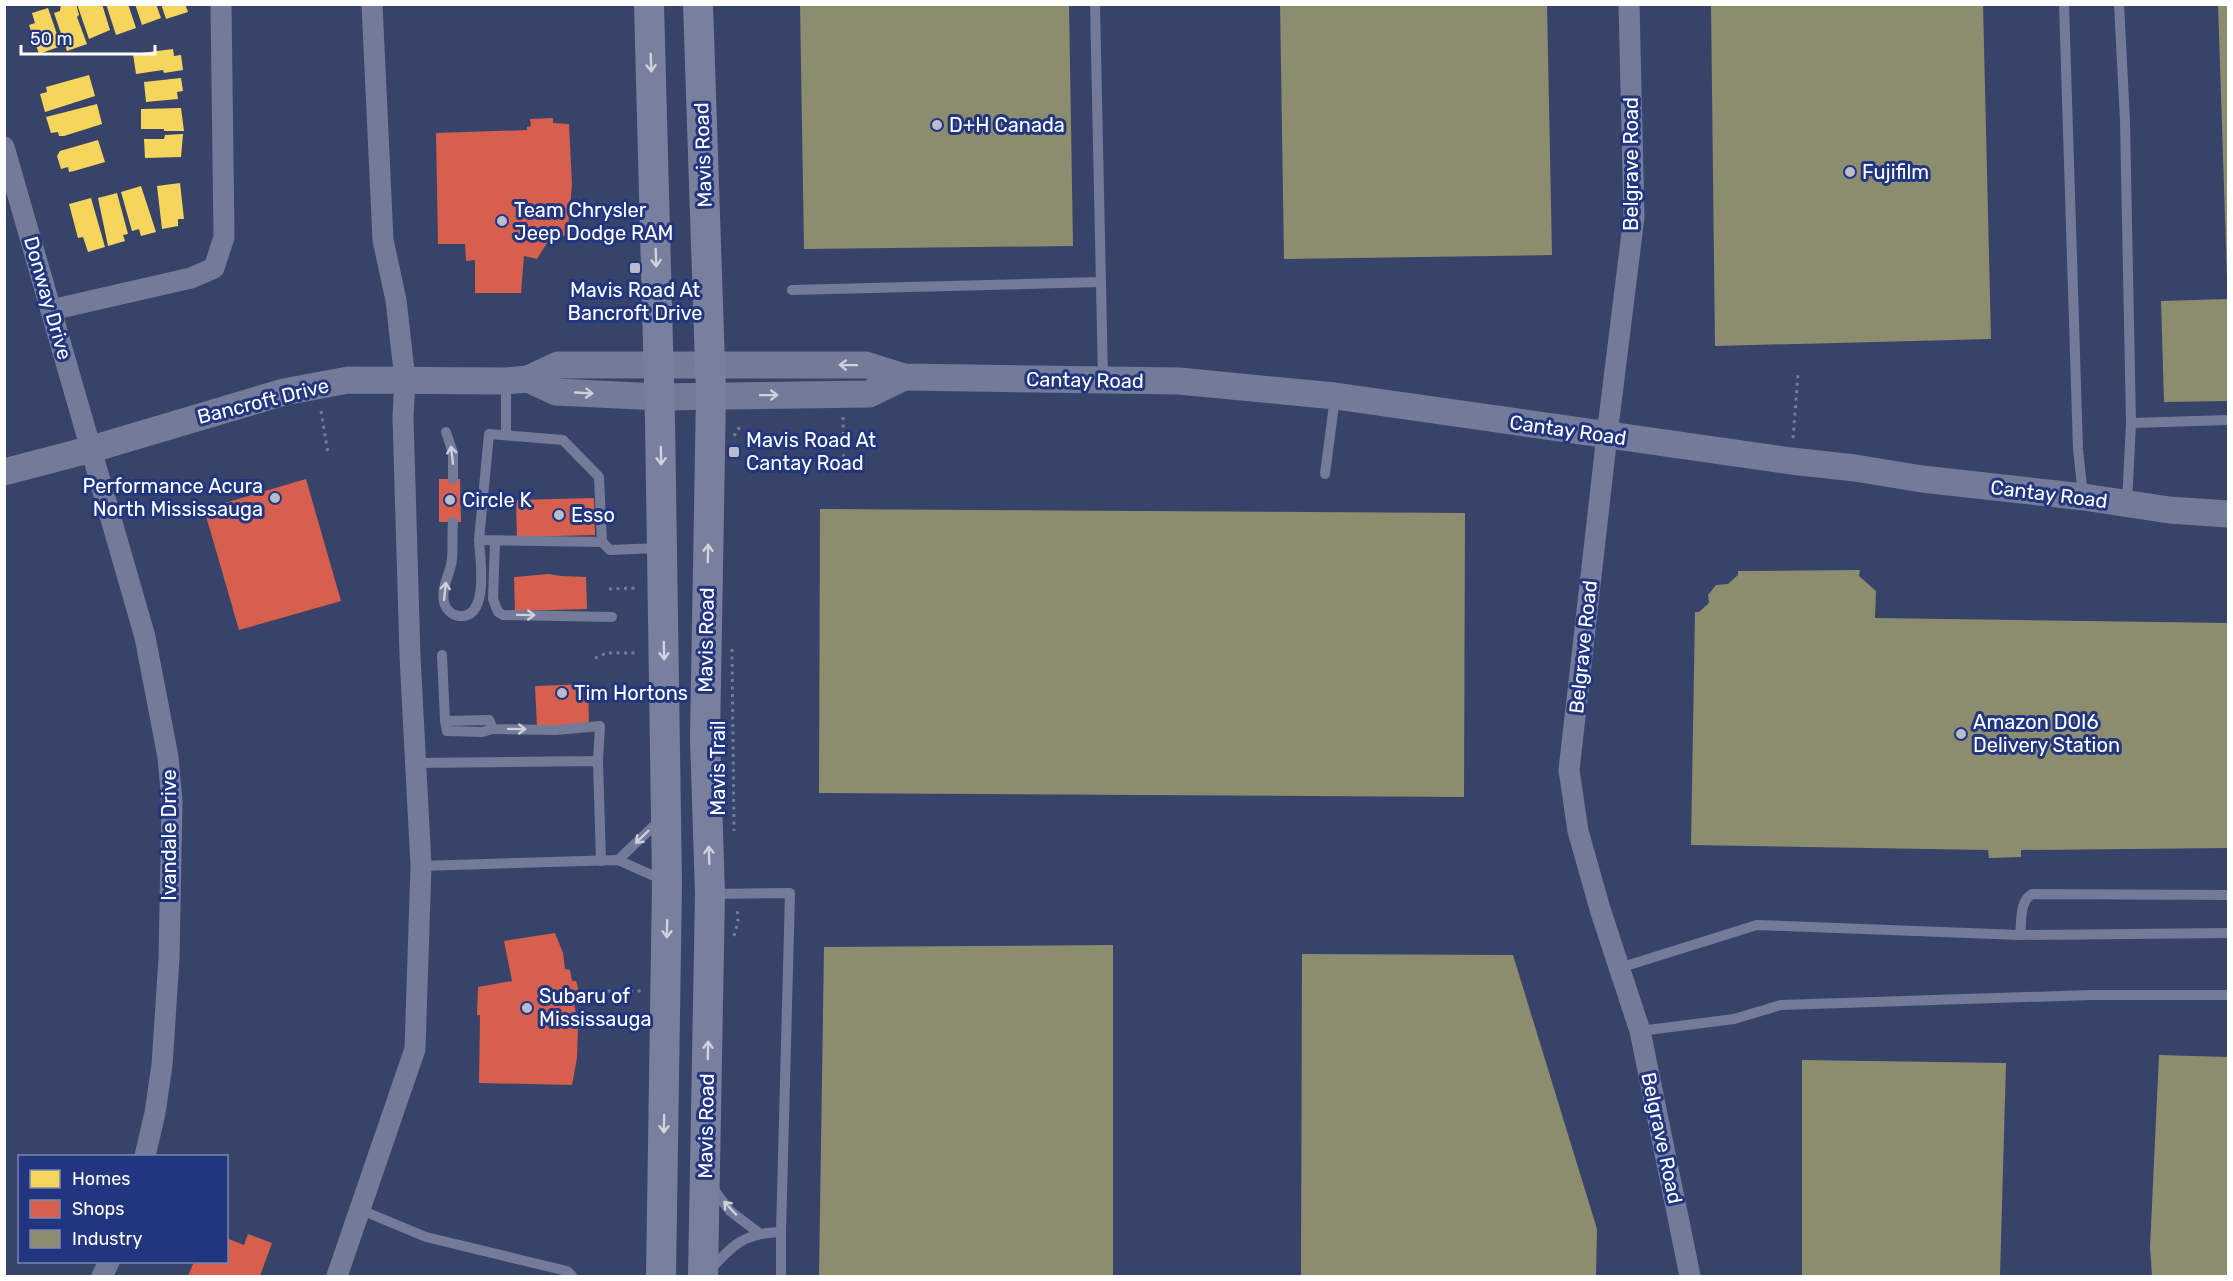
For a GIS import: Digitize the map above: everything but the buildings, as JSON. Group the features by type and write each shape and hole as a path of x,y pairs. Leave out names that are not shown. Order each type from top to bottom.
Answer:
{"main road":[{"name":"Mavis Road","path":"649,4 660,397 667,883 661,1276"},
{"name":"Mavis Road","path":"698,4 711,395 705,738 710,894 703,1276"}],"street":[{"path":"51,310 191,278 214,268 224,237 221,4"},
{"path":"337,1276 416,1049 421,866 403,417 405,380 396,300 383,240 372,4"},
{"name":"Belgrave Road","path":"1629,4 1634,217 1569,770 1578,831 1640,1031 1690,1276"},
{"name":"Donway Drive","path":"4,147 92,449"},
{"name":"Bancroft Drive","path":"517,380 558,365 659,365"},
{"name":"Cantay Road","path":"659,365 866,365 904,377 1179,381 1335,396 1922,479 2084,497 2169,510 2229,514"},
{"name":"Cantay Road","path":"660,397 869,394 904,377"},
{"name":"Bancroft Drive","path":"4,472 92,449 284,392 348,380 517,380 556,392 660,397"},
{"name":"Ivandale Drive","path":"92,449 145,637 166,746 172,801 168,959 162,1065 156,1113 145,1155"}],"lane":[{"path":"1095,4 1103,380"},
{"path":"2064,4 2078,449 2084,497"},
{"path":"2119,4 2125,121 2131,423 2127,504"},
{"path":"792,290 1100,282"},
{"path":"506,434 517,380"},
{"path":"1325,474 1335,396"},
{"path":"2131,423 2229,420"},
{"path":"446,432 453,453 453,479"},
{"path":"453,522 452,562 445,583 444,603 450,613 459,616 468,614 479,604 482,590 479,540 489,434 563,440 599,477 602,542 610,550 662,548"},
{"path":"479,540 602,542"},
{"path":"495,541 493,598 498,612 503,615 612,616"},
{"path":"442,655 445,721 489,720 493,729 556,730 600,726 598,761 601,861"},
{"path":"416,763 598,761"},
{"path":"618,860 666,814"},
{"path":"421,866 618,860 667,883"},
{"path":"710,894 790,893 781,1276"},
{"path":"2020,935 2024,903 2032,894 2229,895"},
{"path":"1619,968 1757,925 2020,935 2229,933"},
{"path":"1640,1031 1734,1019 1781,1005 2092,995 2229,995"},
{"path":"706,1179 730,1211 759,1233"},
{"path":"361,1210 426,1237 567,1271 572,1276"},
{"path":"703,1276 732,1246 759,1233 781,1232"}],"path":[{"path":"1791,461 1798,374"},
{"path":"321,411 328,453"},
{"path":"843,415 844,472"},
{"path":"731,443 741,425"},
{"path":"609,589 637,588"},
{"name":"Mavis Trail","path":"732,638 734,837"},
{"path":"596,658 607,653 639,653"},
{"path":"600,991 644,991"}],"place":[{"name":"D+H Canada","path":"937,125"},
{"name":"Fujifilm","path":"1850,172"},
{"name":"Team Chrysler Jeep Dodge RAM","path":"502,221"},
{"name":"Mavis Road At Bancroft Drive","path":"635,268"},
{"name":"Mavis Road At Cantay Road","path":"734,452"},
{"name":"Performance Acura North Mississauga","path":"275,498"},
{"name":"Circle K","path":"450,500"},
{"name":"Esso","path":"559,515"},
{"name":"Tim Hortons","path":"562,693"},
{"name":"Amazon DOI6 Delivery Station","path":"1961,734"},
{"name":"Subaru of Mississauga","path":"527,1008"}]}
